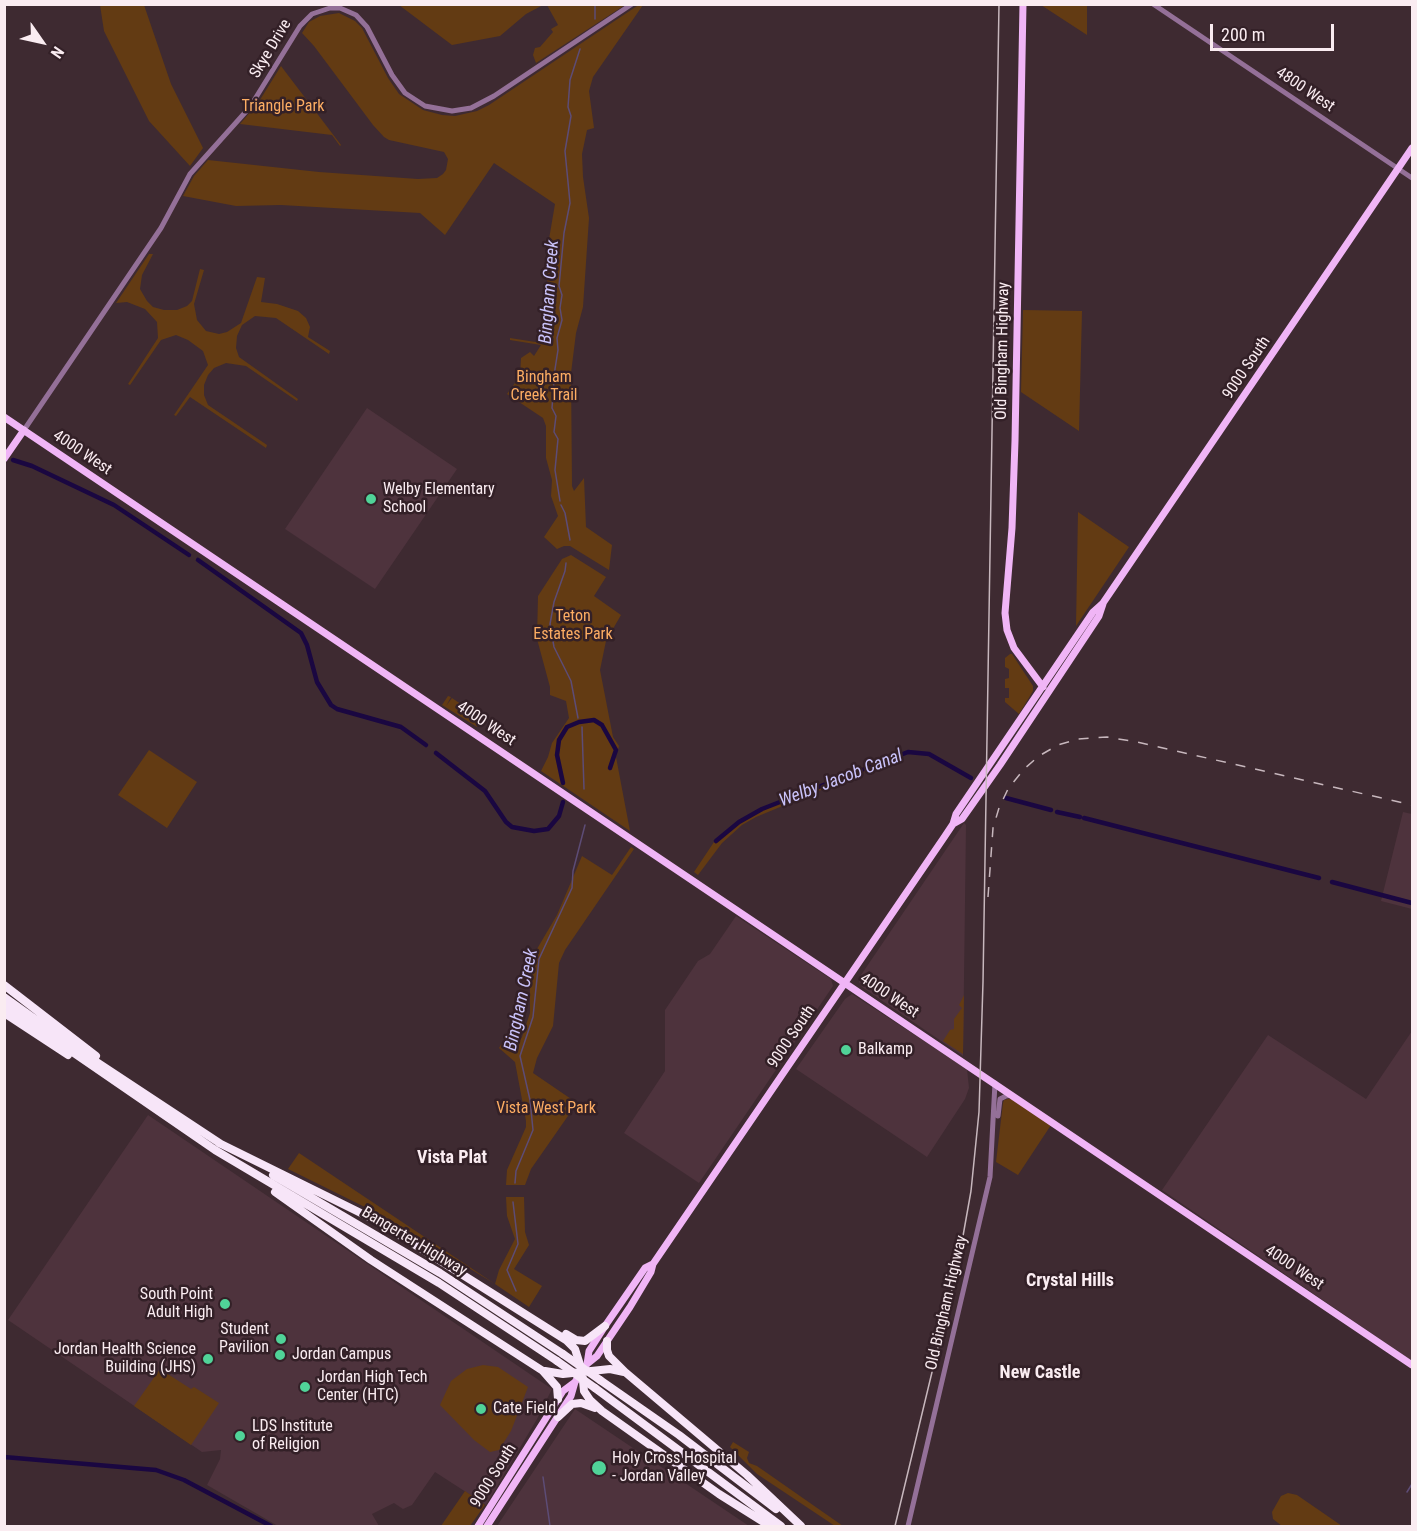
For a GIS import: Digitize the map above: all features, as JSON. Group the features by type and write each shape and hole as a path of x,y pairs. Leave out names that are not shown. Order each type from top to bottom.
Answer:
{"highway":[{"path":"4,985 131,1089"},
{"name":"Bangerter Highway","path":"4,997 131,1089"},
{"name":"Bangerter Highway","path":"4,1005 217,1146 439,1283 557,1361 781,1527"},
{"path":"4,1014 44,1041 131,1089"},
{"path":"217,1146 379,1222 572,1344 584,1368 583,1386 587,1396 602,1411 719,1494 770,1527"},
{"path":"217,1146 370,1260 543,1371 557,1388 558,1399"},
{"name":"Bangerter Highway","path":"217,1146 421,1261 563,1354 679,1435 800,1527"},
{"path":"535,1320 580,1341 592,1337 605,1326"},
{"path":"607,1341 606,1350 609,1356 625,1372 747,1475 800,1527"},
{"path":"543,1371 563,1374 584,1368 625,1372"},
{"path":"558,1417 576,1403 602,1411"}],"main road":[{"name":"Old Bingham Highway","path":"1023,4 1014,476 1005,613 1007,630 1014,648 1042,687"},
{"name":"9000 South","path":"487,1527 571,1396 575,1382 607,1341 651,1272 653,1264 846,983 953,824 956,814 1093,612 1103,603 1413,148"},
{"name":"4000 West","path":"4,417 1413,1365"},
{"name":"Skye Drive","path":"4,459 24,430"},
{"name":"9000 South","path":"953,824 962,819 1000,765 1100,616 1103,603"},
{"path":"1000,765 1014,736 1043,692 1042,687"},
{"name":"9000 South","path":"584,1368 589,1351 605,1326 645,1268 653,1264"},
{"name":"9000 South","path":"478,1527 563,1391 575,1382"}],"street":[{"name":"Skye Drive","path":"24,430 161,228 190,174 250,107 303,22 312,14 330,8 340,8 356,15 367,27 392,75 405,93 425,106 453,111 471,108 494,96 632,4"},
{"name":"4800 West","path":"1153,4 1413,178"},
{"name":"Old Bingham Highway","path":"908,1527 989,1184 994,1132 995,1083"},
{"path":"994,1132 1000,1099 1014,1096"}],"shaded area":[{"name":"Welby Elementary School","path":"367,408 457,469 375,589 285,529"},
{"path":"1403,812 1412,814 1412,909 1381,901"},
{"path":"964,823 966,825 963,1056 862,987 859,978"},
{"path":"736,916 831,979 833,986 699,1183 624,1133 665,1071 665,1010 698,961 710,954"},
{"path":"852,994 967,1069 969,1088 965,1099 927,1157 796,1069 845,999"},
{"path":"1412,1031 1412,1361 1162,1190 1268,1035 1366,1099"},
{"name":"Jordan Campus","path":"148,1115 552,1389 486,1505 435,1472 412,1505 403,1509 394,1503 372,1514 379,1526 278,1526 207,1485 220,1459 221,1450 202,1452 8,1320"},
{"name":"Holy Cross Hospital - Jordan Valley","path":"575,1409 749,1526 497,1526"}],"green space":[{"name":"Bingham Creek Trail","path":"640,4 643,5 593,77 589,91 594,128 587,130 582,154 589,218 583,307 576,333 571,373 572,486 574,491 584,478 586,527 612,545 609,570 570,546 557,549 544,537 558,516 551,496 552,480 546,458 546,426 543,418 507,394 520,376 521,358 530,352 534,356 541,345 510,340 510,338 542,343 546,337 548,245 555,204 494,163 445,235 420,213 281,205 236,206 183,196 194,176 208,160 319,172 418,179 437,178 443,174 448,159 444,152 389,140 373,125 302,33 309,22 320,16 339,13 355,21 362,28 399,94 423,110 455,116 477,111 489,105"},
{"path":"100,5 144,5 171,84 203,148 190,166 149,121 104,31"},
{"path":"399,5 543,5 526,14 500,36 452,45"},
{"path":"547,5 625,5 536,63 533,55 535,48 540,47 553,32 551,29 558,25"},
{"path":"1041,5 1087,5 1087,35"},
{"name":"Triangle Park","path":"281,66 341,145 340,146 332,135 240,124 258,103"},
{"path":"149,254 153,254 142,275 140,289 153,307 177,310 187,306 192,301 200,269 204,270 194,304 197,320 206,331 219,334 227,332 241,323 257,277 265,278 261,302 277,304 298,311 306,318 310,327 308,337 330,351 329,354 276,318 255,316 242,325 237,336 236,348 239,357 298,399 297,401 246,366 226,363 214,368 208,375 204,385 204,395 208,405 267,445 266,448 190,397 176,416 174,415 208,365 203,351 188,340 176,335 161,340 130,385 128,384 158,338 157,322 145,309 127,302 116,303"},
{"path":"1023,310 1082,311 1079,431 1021,392"},
{"path":"1078,512 1129,547 1076,626"},
{"name":"Teton Estates Park","path":"571,555 606,577 594,596 621,615 606,641 600,670 613,737 619,746 616,757 630,831 541,771 552,743 569,718 566,701 550,695 550,687 537,639 538,596 562,559"},
{"path":"1010,654 1033,686 1033,691 1019,714 1005,702 1005,698 1009,698 1009,688 1005,688 1005,679 1009,678 1009,669 1005,667 1005,658"},
{"path":"448,696 451,697 446,706 452,698 474,713 470,722 476,714 483,718 477,727 442,705"},
{"path":"149,750 197,782 167,828 118,795"},
{"path":"872,763 867,771 742,825 722,843 698,875 694,872 716,839 753,812"},
{"name":"Vista West Park","path":"631,847 634,849 565,950 559,963 553,1026 537,1058 533,1073 577,1103 531,1169 525,1185 506,1185 507,1170 526,1127 526,1121 515,1062 499,1048 508,1033 520,1040 522,1037 530,1013 530,982 534,954 557,915 582,856 612,875"},
{"path":"964,995 963,1054 943,1041 950,1030 954,1029 954,1019 962,1008 959,1005"},
{"path":"1012,1099 1051,1125 1018,1175 996,1162 1003,1103"},
{"path":"299,1153 495,1284 387,1218 288,1169"},
{"path":"506,1197 524,1197 525,1232 529,1245 514,1269 542,1286 529,1307 495,1284 499,1270 515,1239 507,1216"},
{"name":"Cate Field","path":"483,1365 498,1367 528,1387 511,1431 499,1450 490,1452 474,1440 440,1405 451,1381 467,1369"},
{"path":"160,1369 191,1389 194,1387 219,1403 191,1445 134,1406"},
{"path":"733,1442 749,1452 747,1458 749,1463 757,1466 843,1526 835,1526 757,1474 730,1447"},
{"path":"465,1491 485,1505 470,1526 441,1526"},
{"path":"1288,1493 1297,1495 1342,1526 1282,1526 1273,1519 1272,1512 1281,1496"}],"waterway":[{"name":"Bingham Creek","path":"595,4 595,19"},
{"name":"Bingham Creek","path":"560,501 555,470 558,439 554,432 556,416 552,408 558,350 557,338 562,320 560,308 562,295 559,286 564,233 570,203 565,151 571,116 568,107 570,80 580,49"},
{"name":"Welby Jacob Canal","path":"13,460 32,466 114,505 189,555"},
{"name":"Bingham Creek","path":"561,505 565,513 570,540"},
{"name":"Welby Jacob Canal","path":"198,560 301,633 307,645 317,682 331,705 337,709 401,727 426,745"},
{"name":"Bingham Creek","path":"566,563 550,624 554,647 571,681 578,718"},
{"name":"Welby Jacob Canal","path":"563,783 557,755 559,740 567,727 579,722 594,720 602,725 616,750 610,768"},
{"name":"Bingham Creek","path":"582,727 584,789"},
{"name":"Welby Jacob Canal","path":"716,841 739,822 762,809 908,752 929,754 971,778"},
{"name":"Welby Jacob Canal","path":"436,753 485,791 506,822 512,827 534,831 548,829 559,816 563,802"},
{"name":"Welby Jacob Canal","path":"1006,798 1051,810"},
{"name":"Welby Jacob Canal","path":"1057,812 1080,817"},
{"name":"Welby Jacob Canal","path":"1084,818 1319,878"},
{"name":"Bingham Creek","path":"515,1183 516,1171 533,1130 530,1100 520,1056 533,1017 539,959 572,888 573,871 585,825"},
{"name":"Welby Jacob Canal","path":"1332,882 1412,903"},
{"name":"Bingham Creek","path":"513,1202 518,1244 507,1270 516,1291"},
{"path":"4,1457 156,1470 184,1480 271,1526"},
{"name":"Bingham Creek","path":"543,1477 550,1526"},
{"path":"1407,1492 1412,1484"}],"tram line":[{"path":"895,1526 958,1264 971,1191 979,1112 999,4"}],"railway":[{"path":"988,897 993,828 1008,789 1024,769 1039,756 1058,745 1078,739 1107,737 1137,742 1412,805"}],"place":[{"name":"Welby Elementary School","path":"371,499"},
{"name":"Balkamp","path":"846,1050"},
{"name":"South Point Adult High","path":"225,1304"},
{"name":"Student Pavilion","path":"281,1339"},
{"name":"Jordan Campus","path":"280,1355"},
{"name":"Jordan Health Science Building (JHS)","path":"208,1359"},
{"name":"Jordan High Tech Center (HTC)","path":"305,1387"},
{"name":"Cate Field","path":"481,1409"},
{"name":"LDS Institute of Religion","path":"240,1436"},
{"name":"Holy Cross Hospital - Jordan Valley","path":"599,1468"}],"district":[{"name":"Vista Plat","path":"452,1158"},
{"name":"Crystal Hills","path":"1070,1281"},
{"name":"New Castle","path":"1040,1373"}]}
